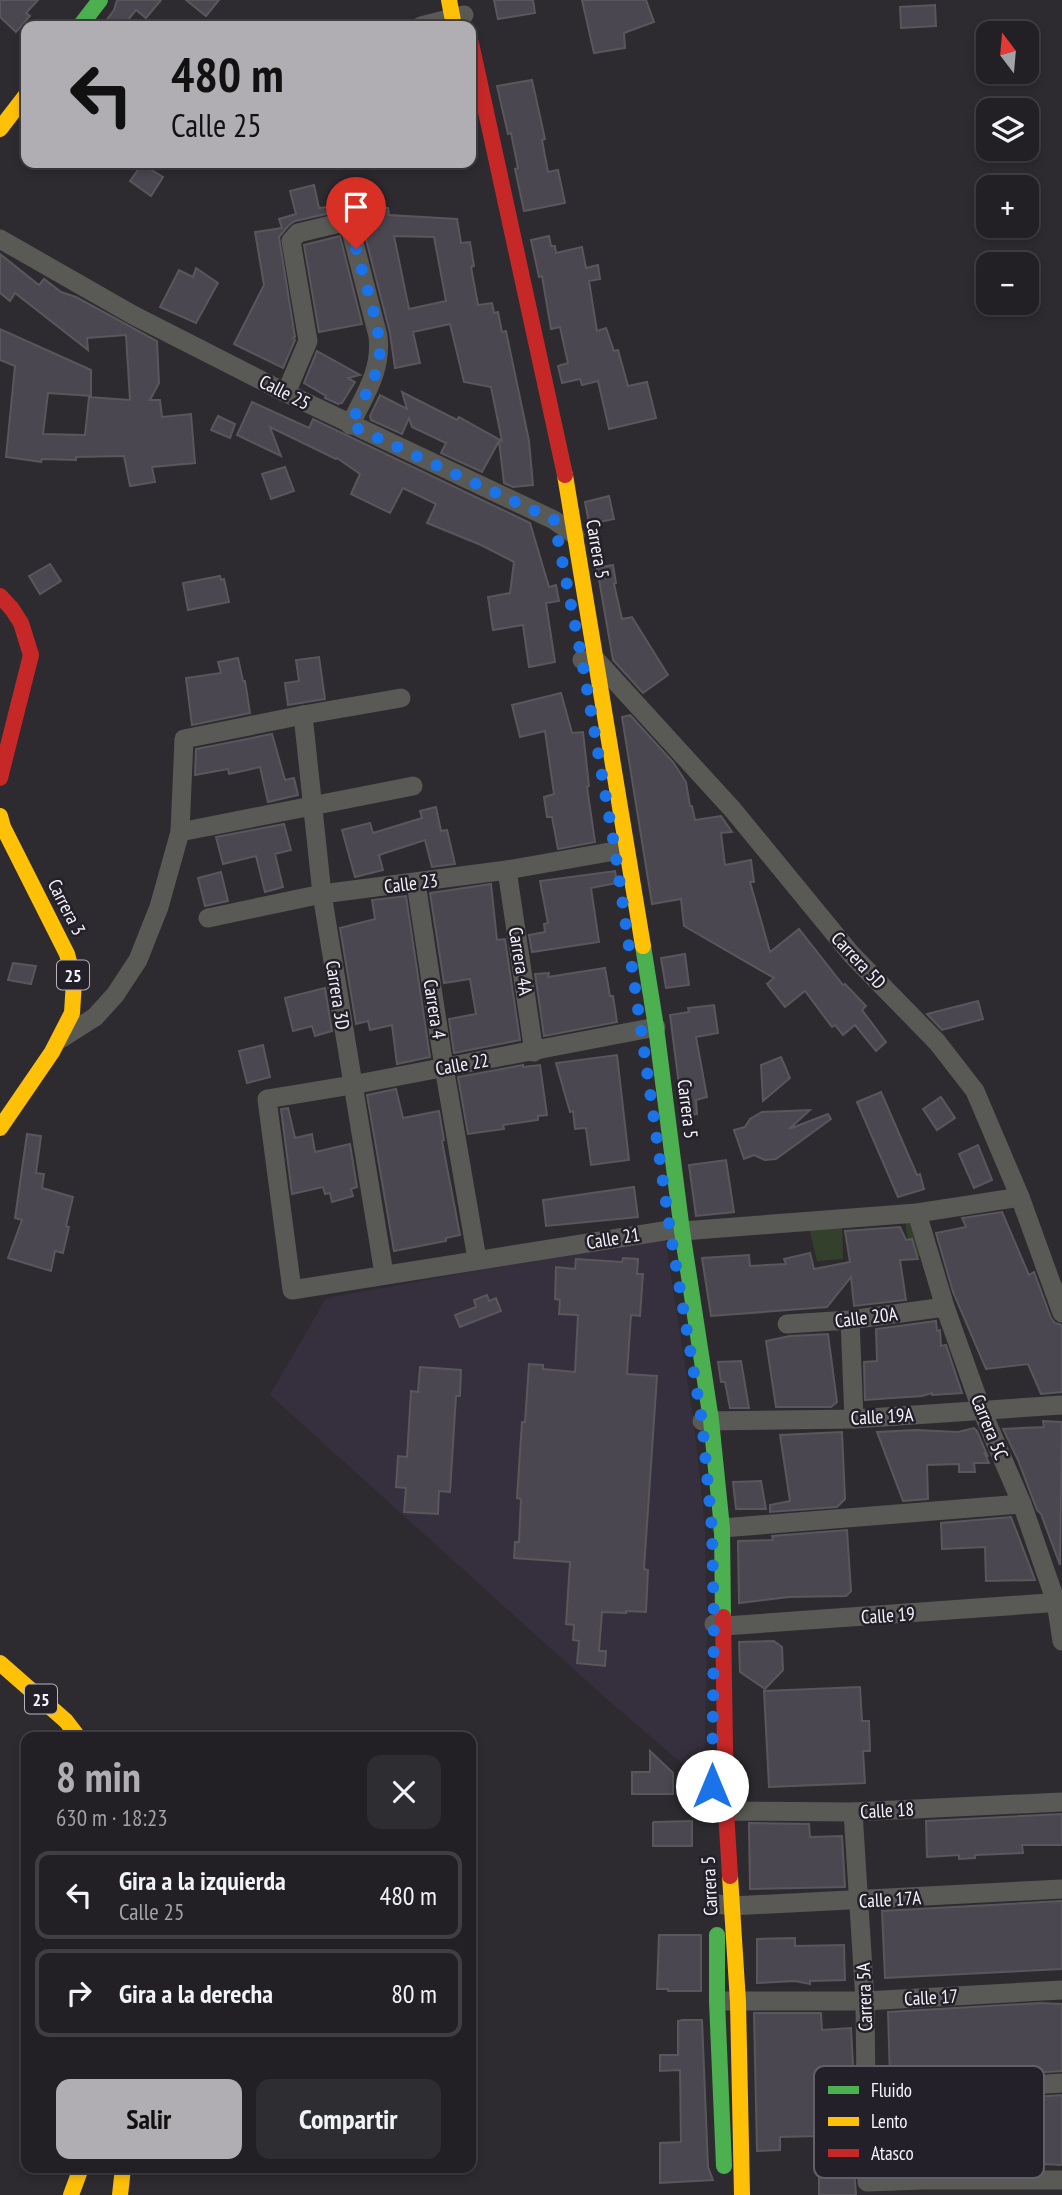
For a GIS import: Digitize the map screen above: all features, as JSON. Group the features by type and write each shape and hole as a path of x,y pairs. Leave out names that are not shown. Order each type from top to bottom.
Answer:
{"street":[{"path":"84,21 100,0"},
{"path":"436,21 458,14"},
{"name":"Carrera 5","path":"476,66 558,438 567,540 648,1028 722,1528 719,1812 724,1905 737,2002 742,2195"},
{"path":"0,129 21,102"},
{"path":"476,126 545,458"},
{"path":"286,393 308,341 291,241 298,233 344,222 350,227 380,353 378,367 350,425"},
{"name":"Calle 25","path":"0,239 133,315 286,393 554,520 567,540"},
{"name":"Carrera 5","path":"550,495 554,520"},
{"path":"0,596 18,616 28,636 31,655 0,778"},
{"name":"Carrera 5","path":"569,596 589,660 615,850 648,1028"},
{"name":"Carrera 5D","path":"589,660 733,810 852,955 937,1042 975,1091 1020,1197 1062,1313"},
{"path":"55,1042 95,1017 115,995 138,960 159,907 180,832 184,739 401,698"},
{"name":"Carrera 3D","path":"303,715 322,894 384,1274"},
{"path":"180,832 413,786"},
{"name":"Carrera 3","path":"0,816 3,827 67,954 74,981 72,1013 52,1052 0,1128"},
{"name":"Calle 23","path":"208,918 322,894 507,870 615,850"},
{"name":"Carrera 4A","path":"507,870 534,1052"},
{"name":"Carrera 4","path":"416,883 477,1259"},
{"name":"Calle 22","path":"292,1290 267,1099 352,1086 648,1028"},
{"name":"Calle 21","path":"292,1290 676,1230 917,1213 1020,1197"},
{"name":"Carrera 5C","path":"917,1213 945,1307 982,1411 1022,1504 1059,1602 1062,1642"},
{"name":"Calle 20A","path":"788,1324 850,1320 945,1307"},
{"path":"850,1320 854,1419"},
{"name":"Calle 19A","path":"707,1421 854,1419 1062,1405"},
{"name":"Carrera 5","path":"707,1421 719,1625"},
{"path":"722,1528 1022,1504"},
{"name":"Calle 19","path":"719,1625 1059,1602"},
{"name":"25","path":"0,1663 66,1720 75,1732"},
{"name":"Calle 18","path":"719,1812 853,1812 1062,1802"},
{"name":"Carrera 5A","path":"853,1812 865,2001 866,2066"},
{"name":"Calle 17A","path":"724,1905 1062,1889"},
{"name":"Carrera 5","path":"724,1905 717,2001 725,2181"},
{"name":"Calle 17","path":"717,2001 865,2001 1062,1990"},
{"path":"1044,2084 1062,2083"},
{"path":"71,2195 79,2173"},
{"path":"120,2195 122,2173"},
{"name":"Carrera 5A","path":"867,2178 867,2182 923,2188"},
{"path":"923,2188 1058,2185"}],"shaded area":[{"path":"665,1237 694,1423 705,1529 707,1638 704,1782 610,1702 270,1395 326,1298"}],"green space":[{"path":"915,1218 926,1254 915,1257 905,1221 842,1224 843,1259 817,1261 809,1227 841,1222"}],"building":[{"path":"0,0 38,0 26,13 30,16 26,21 21,21 21,26 16,32 0,17"},
{"path":"117,0 161,0 146,18 136,10 127,21 106,21"},
{"path":"186,0 219,0 206,16"},
{"path":"494,0 533,0 535,13 498,19"},
{"path":"582,0 646,0 654,22 624,33 625,48 594,53"},
{"path":"935,5 936,26 901,28 900,7"},
{"path":"532,80 545,139 542,140 548,172 558,170 565,203 524,211 511,133 508,134 497,86"},
{"path":"139,168 148,168 163,177 151,196 130,181"},
{"path":"314,185 319,208 344,205 345,210 295,221 279,237 295,337 283,368 234,344 264,285 255,232 282,228 279,219 296,214 290,191"},
{"path":"388,208 389,215 457,219 461,243 470,242 474,266 471,267 478,305 492,303 494,313 498,312 502,332 506,331 529,441 533,485 513,487 504,483 499,441 482,472 441,453 446,443 412,427 409,418 402,434 371,420 370,416 380,395 407,409 402,392 457,420 459,417 502,441 491,387 464,382 450,324 413,332 420,363 395,368 390,333 362,224 352,213","holes":["394,236 434,237 446,301 409,309"]},
{"path":"340,236 362,324 319,332 304,245"},
{"path":"549,236 556,253 582,247 586,268 598,265 600,279 589,281 597,331 606,328 614,351 618,350 628,386 647,382 656,418 609,429 598,381 582,385 580,379 562,383 558,366 568,363 560,327 551,329 542,276 539,277 531,240"},
{"path":"0,254 39,285 44,279 61,292 76,297 157,341 159,383 150,400 160,400 162,417 191,414 195,463 152,467 155,482 130,486 124,456 76,457 76,460 42,459 41,462 6,457 15,366 0,360 0,329 91,370 91,396 48,393 43,434 85,435 89,397 130,400 126,335 87,338 88,350 15,293 10,301 0,293"},
{"path":"196,268 218,283 196,323 160,307 179,270 193,277"},
{"path":"317,351 360,375 348,378 355,382 342,403 325,398 326,396 304,383"},
{"path":"252,402 309,428 313,419 530,523 549,587 556,585 559,601 546,603 555,662 529,667 523,625 493,630 488,597 510,593 514,562 427,523 436,504 403,488 390,513 351,494 360,474 337,458 270,427 281,456 237,435"},
{"path":"218,416 235,424 230,438 211,430"},
{"path":"285,467 294,491 271,499 262,474"},
{"path":"609,496 614,519 589,524 585,502"},
{"path":"50,564 61,581 40,594 29,576"},
{"path":"613,565 614,584 622,619 632,617 668,675 643,693 613,660 597,568"},
{"path":"220,576 221,580 224,579 229,602 188,610 183,583"},
{"path":"319,657 325,699 288,705 285,683 299,681 296,660"},
{"path":"238,658 250,713 192,725 186,678 221,673 218,662"},
{"path":"561,693 572,733 583,732 595,842 558,849 552,817 547,817 544,797 554,794 545,731 520,737 512,705"},
{"path":"630,715 673,762 686,782 695,820 721,816 732,832 721,833 725,865 751,860 754,882 750,882 770,952 799,929 843,985 866,1006 862,1010 886,1042 876,1051 855,1025 843,1035 835,1025 832,1027 805,991 785,1007 767,984 774,978 684,926 681,899 652,904 622,717"},
{"path":"272,734 285,780 294,778 298,795 268,802 260,767 229,774 228,769 195,775 196,749"},
{"path":"436,807 441,831 447,830 455,864 432,867 425,840 379,855 383,870 355,877 342,830 370,823 373,833 422,818 420,811"},
{"path":"284,824 291,850 275,854 283,887 265,892 256,856 223,864 216,837"},
{"path":"615,871 617,883 591,888 599,942 532,952 529,935 545,932 544,924 548,923 540,881"},
{"path":"221,872 228,901 205,906 198,878"},
{"path":"491,884 497,940 505,939 520,1040 454,1053 449,1019 476,1014 470,979 444,983 430,893"},
{"path":"406,896 430,1057 397,1064 392,1025 370,1030 368,1021 356,1024 340,928 375,919 372,900"},
{"path":"685,954 689,985 666,988 661,958"},
{"path":"13,963 36,966 31,984 8,980"},
{"path":"605,968 617,1022 544,1036 535,974 549,973 548,977"},
{"path":"325,988 332,1031 315,1036 312,1026 293,1031 285,998"},
{"path":"978,1001 983,1019 942,1030 927,1014"},
{"path":"714,1005 718,1033 696,1037 707,1097 696,1100 697,1114 683,1116 670,1015 689,1012 688,1008"},
{"path":"263,1045 270,1077 247,1083 239,1051"},
{"path":"617,1055 629,1160 591,1165 586,1128 575,1129 573,1111 570,1112 556,1063"},
{"path":"781,1057 790,1078 763,1101 761,1065"},
{"path":"523,1065 540,1065 547,1115 538,1116 538,1120 503,1125 504,1129 468,1134 458,1077"},
{"path":"396,1089 403,1118 439,1111 460,1235 446,1238 446,1241 394,1251 367,1095"},
{"path":"881,1092 917,1175 920,1174 924,1189 898,1197 857,1102"},
{"path":"941,1097 955,1118 937,1130 923,1109"},
{"path":"288,1108 295,1138 312,1134 315,1152 350,1144 357,1187 351,1189 353,1196 332,1202 330,1193 325,1194 323,1187 292,1194 281,1109"},
{"path":"810,1110 789,1129 828,1114 831,1119 776,1159 765,1160 754,1155 744,1159 734,1130 745,1127 750,1119 762,1112"},
{"path":"27,1134 41,1136 36,1173 44,1174 42,1188 73,1197 63,1253 55,1251 51,1271 8,1258 22,1220 15,1218"},
{"path":"978,1145 992,1180 974,1188 959,1154"},
{"path":"726,1160 734,1212 696,1216 689,1165"},
{"path":"634,1187 638,1217 546,1226 543,1200"},
{"path":"1002,1212 1029,1275 1034,1272 1051,1318 1062,1325 1062,1392 1041,1394 1028,1364 986,1369 953,1292 936,1233 966,1227 962,1218"},
{"path":"900,1227 906,1240 912,1239 918,1259 900,1260 906,1300 854,1306 851,1277 827,1307 711,1316 702,1258 749,1255 750,1266 786,1264 784,1259 810,1253 814,1269 850,1262 845,1231"},
{"path":"623,1258 638,1259 637,1274 643,1274 640,1316 631,1315 627,1374 657,1376 644,1569 648,1570 646,1612 602,1612 599,1651 606,1651 605,1666 577,1663 579,1641 573,1640 574,1625 566,1624 570,1562 514,1558 515,1542 519,1542 521,1499 517,1498 529,1364 543,1365 543,1369 575,1372 578,1315 559,1314 560,1300 555,1299 556,1267 575,1269 576,1259 622,1262"},
{"path":"487,1295 489,1301 496,1298 501,1311 460,1327 455,1315 476,1307 474,1300"},
{"path":"936,1321 937,1331 940,1330 941,1346 946,1345 962,1393 932,1393 865,1400 864,1362 877,1361 876,1329"},
{"path":"828,1334 837,1402 831,1407 776,1407 766,1341 790,1336"},
{"path":"741,1361 749,1408 730,1408 725,1382 721,1382 718,1362"},
{"path":"420,1367 461,1370 460,1396 456,1396 450,1492 439,1491 438,1514 404,1512 406,1488 396,1487 398,1456 407,1457 411,1391 418,1392"},
{"path":"1043,1421 1062,1422 1060,1565 1041,1514 1003,1429 1044,1427"},
{"path":"974,1428 989,1463 974,1463 975,1472 959,1472 959,1464 927,1465 928,1499 903,1501 877,1432 958,1432"},
{"path":"842,1432 845,1499 837,1507 770,1512 770,1505 790,1501 780,1435"},
{"path":"761,1481 766,1509 736,1509 733,1482"},
{"path":"1011,1517 1035,1580 986,1581 985,1547 942,1549 941,1523"},
{"path":"847,1530 851,1591 846,1596 789,1597 739,1603 738,1541 773,1540 772,1536"},
{"path":"774,1641 782,1647 783,1670 765,1689 740,1672 739,1642"},
{"path":"860,1687 862,1721 869,1721 870,1751 863,1751 865,1783 769,1787 764,1691"},
{"path":"650,1751 673,1773 673,1794 632,1794 632,1772 650,1772"},
{"path":"1062,1814 1062,1845 1022,1845 1023,1853 975,1855 975,1858 959,1859 959,1855 927,1857 926,1821"},
{"path":"692,1821 692,1846 653,1846 654,1822"},
{"path":"749,1823 809,1824 810,1837 842,1836 845,1887 750,1889"},
{"path":"1062,1901 1062,1969 885,1978 882,1911"},
{"path":"659,1935 701,1935 701,1991 657,1989"},
{"path":"795,1938 795,1946 844,1945 845,1980 810,1981 810,1984 795,1981 757,1983 757,1939"},
{"path":"1062,2004 1062,2071 1044,2072 1044,2066 890,2066 888,2012"},
{"path":"754,2013 821,2013 822,2030 851,2028 853,2066 814,2066 814,2136 780,2137 780,2150 757,2151"},
{"path":"702,2020 708,2167 713,2180 660,2183 660,2143 681,2142 680,2070 660,2071 660,2055 678,2055 678,2021"},
{"path":"1062,2095 1062,2165 1044,2164 1044,2096"},
{"path":"819,2178 855,2178 856,2195 819,2195"}],"traffic: fast":[{"path":"84,21 100,0"},
{"path":"643,946 711,1420 722,1528 723,1617"},
{"path":"717,1935 724,2166"}],"traffic: slow":[{"path":"449,0 453,21"},
{"path":"0,129 21,102"},
{"path":"565,475 643,946"},
{"path":"0,816 3,827 67,954 74,981 72,1013 52,1052 0,1128"},
{"path":"0,1663 66,1721 74,1732"},
{"path":"730,1876 738,2002 742,2195"},
{"path":"71,2195 79,2173"},
{"path":"120,2195 122,2173"}],"traffic: jam":[{"path":"476,66 565,475"},
{"path":"0,596 21,623 31,655 0,778"},
{"path":"723,1617 726,1811 730,1876"}],"route":[{"path":"356,249 380,353 378,367 350,425 554,520 615,850 670,1230 702,1421 712,1529 712,1786"}]}
